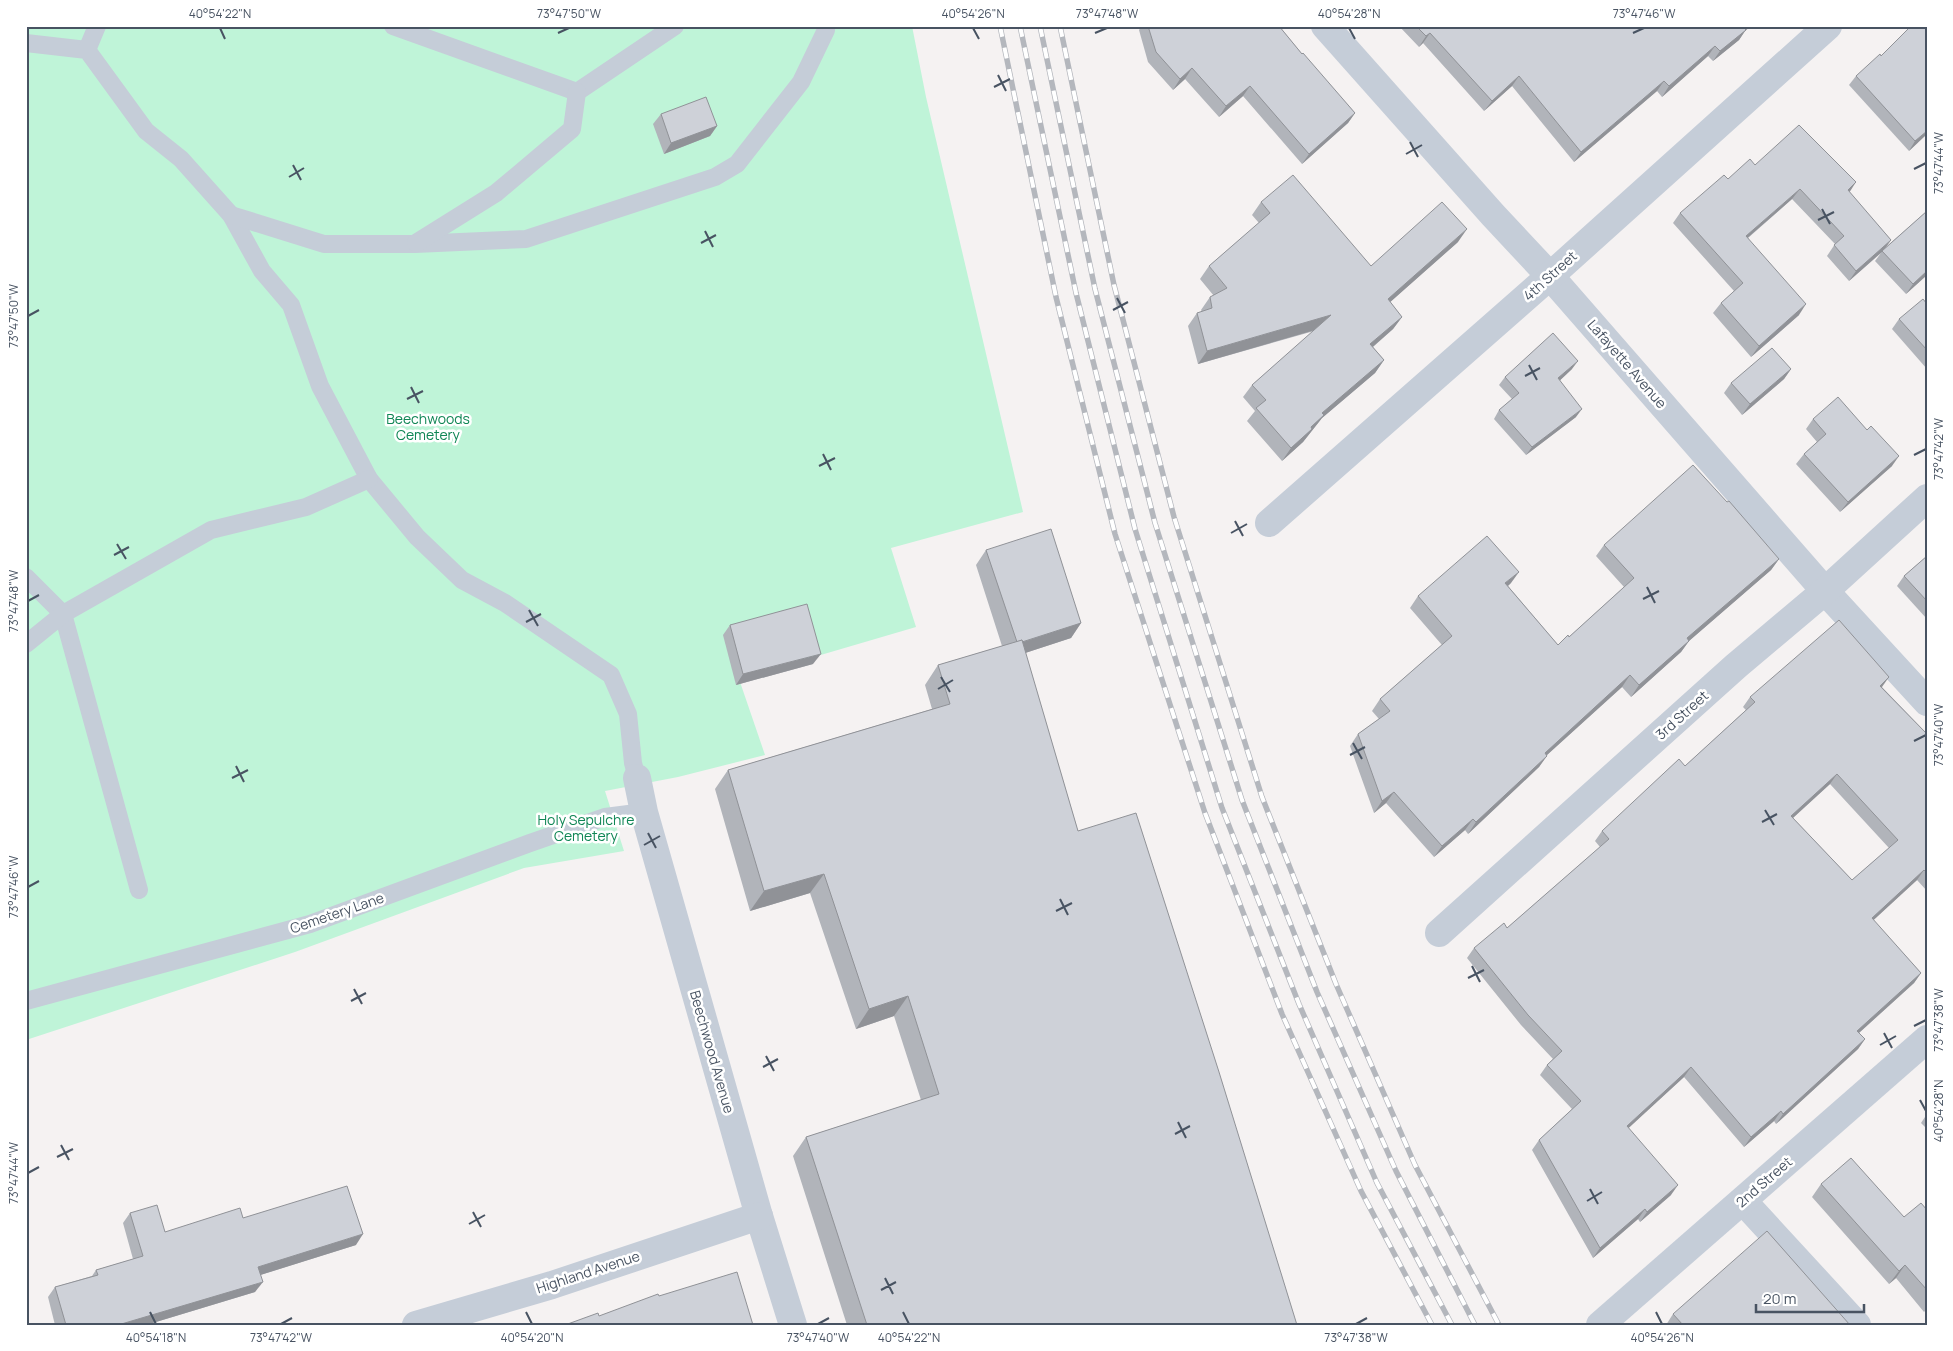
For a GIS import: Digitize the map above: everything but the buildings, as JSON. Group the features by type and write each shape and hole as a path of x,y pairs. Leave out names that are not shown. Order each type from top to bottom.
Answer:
{"street":[{"name":"Lafayette Avenue","path":"1325,26 1493,215 1550,276 1825,591 1927,702"},
{"name":"4th Street","path":"1269,522 1550,276 1828,26"},
{"name":"3rd Street","path":"1439,933 1736,666 1825,591 1927,498"},
{"name":"Beechwood Avenue","path":"637,778 644,812 759,1216 793,1325"},
{"name":"2nd Street","path":"1600,1325 1927,1039"},
{"path":"1743,1201 1857,1325"},
{"name":"Highland Avenue","path":"416,1325 552,1285 759,1216"}],"lane":[{"path":"87,50 97,26"},
{"path":"393,26 577,92"},
{"path":"415,244 496,193 572,129 577,92 675,26"},
{"path":"231,215 324,244 415,244 526,239 715,177 737,164 801,82 826,30 825,26"},
{"path":"26,42 87,50 146,131 181,159 231,215 262,271 291,305 320,386 369,479 417,537 462,580 505,603 611,675 628,714 633,763 637,778"},
{"path":"26,644 63,614 211,530 306,507 369,479"},
{"path":"26,577 63,614 139,890"},
{"name":"Cemetery Lane","path":"26,1001 310,924 605,817 644,812"}],"green space":[{"name":"Beechwoods Cemetery","path":"26,26 912,26 926,97 1023,512 891,548 916,627 739,679 765,755 678,777 605,791 624,851 524,868 295,952 26,1040"}],"railway":[{"path":"1000,26 1056,297 1115,534 1205,813 1282,1014 1361,1191 1432,1325"},
{"path":"1020,26 1076,293 1135,529 1222,808 1299,1004 1377,1183 1452,1325"},
{"path":"1040,26 1095,289 1155,523 1242,800 1317,992 1396,1171 1475,1325"},
{"path":"1060,26 1114,285 1174,517 1262,797 1336,984 1415,1165 1499,1325"}],"park label":[{"name":"Holy Sepulchre Cemetery","path":"586,828"}]}
